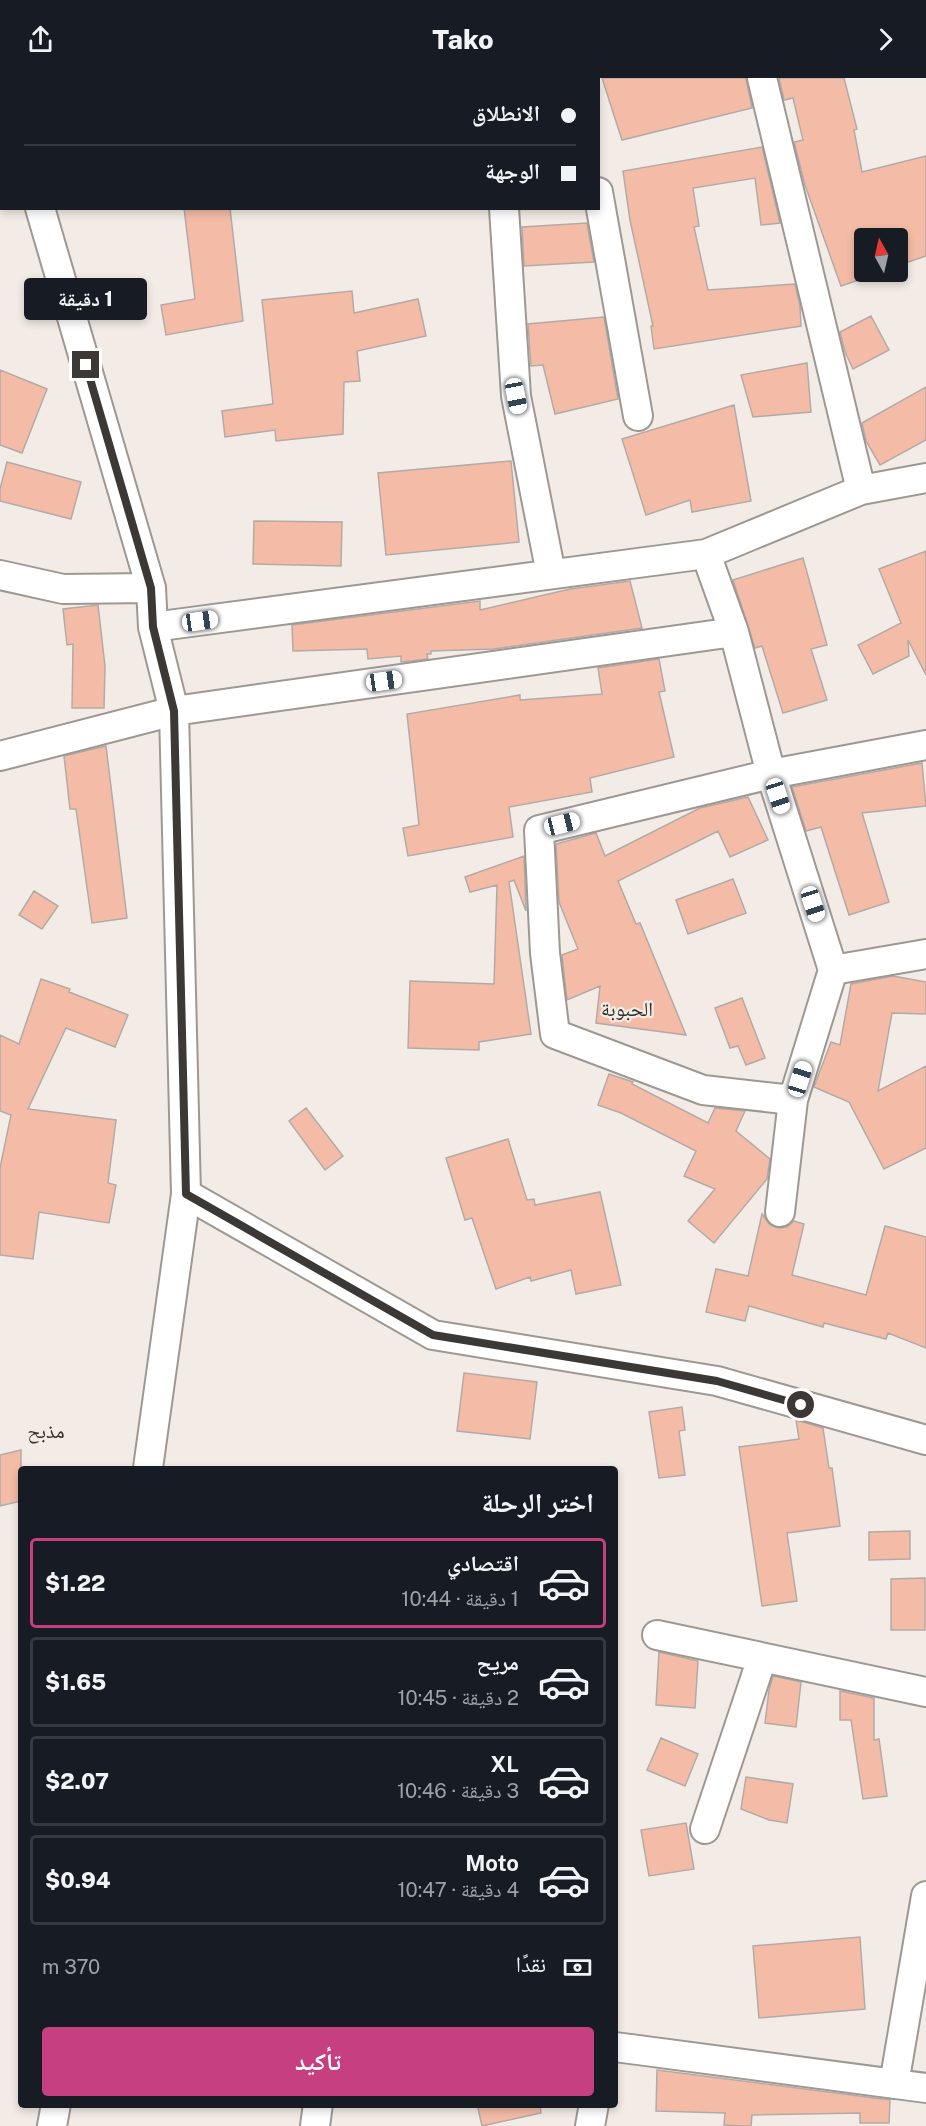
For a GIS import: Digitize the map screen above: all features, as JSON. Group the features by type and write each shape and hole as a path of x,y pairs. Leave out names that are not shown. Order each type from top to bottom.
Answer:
{"street":[{"path":"762,78 861,490"},
{"path":"600,203 638,416"},
{"path":"41,210 151,588 153,627 174,711 186,1194 148,1466"},
{"path":"504,210 516,396 550,574"},
{"path":"153,627 706,554 861,490 926,478"},
{"path":"706,554 734,632 771,774 833,970 793,1100 780,1212"},
{"path":"0,575 63,589 151,588"},
{"path":"0,756 174,711 734,632"},
{"path":"793,1100 703,1090 555,1034 545,953 539,830 771,774 926,745"},
{"path":"833,970 926,954"},
{"path":"186,1194 433,1335 717,1381 926,1440"},
{"path":"657,1635 926,1692"},
{"path":"705,1828 762,1658"},
{"path":"894,2084 926,1896"},
{"path":"618,2047 926,2088"},
{"path":"52,2126 55,2108"},
{"path":"315,2126 317,2108"},
{"path":"590,2126 593,2108"}],"building":[{"path":"602,78 746,78 752,108 622,140"},
{"path":"779,78 844,78 857,129 854,130 862,172 926,156 926,256 908,262 908,228 854,228 854,282 841,286 805,185 794,142 803,140 793,98 784,100"},
{"path":"762,147 780,223 761,225 755,178 693,188 699,226 694,227 708,290 795,284 800,306 801,326 654,349 651,326 653,326 630,220 623,171"},
{"path":"184,210 230,210 243,321 166,335 161,305 195,299"},
{"path":"587,223 594,262 524,266 522,227"},
{"path":"352,291 354,313 418,299 426,336 357,351 360,381 344,382 343,434 276,441 275,430 225,437 222,411 273,404 262,300"},
{"path":"871,316 889,350 853,369 845,352 840,332"},
{"path":"604,317 618,399 555,414 543,365 531,366 528,324"},
{"path":"807,363 811,412 753,417 741,375"},
{"path":"0,370 47,389 22,453 0,445"},
{"path":"926,387 926,440 880,465 866,441 862,423"},
{"path":"734,405 751,501 692,512 690,500 646,515 622,439"},
{"path":"511,461 519,542 386,555 378,473"},
{"path":"7,462 81,482 71,519 0,501 0,489"},
{"path":"254,521 342,522 341,566 253,564"},
{"path":"926,551 926,675 908,640 909,656 873,674 858,645 901,623 879,569"},
{"path":"803,558 827,645 811,649 827,700 783,713 762,646 755,648 733,580"},
{"path":"630,581 642,628 494,649 431,651 431,654 427,654 428,659 401,662 401,656 368,659 367,649 293,651 292,625 480,601 480,610 570,589"},
{"path":"98,605 105,666 104,708 72,708 73,644 67,645 63,609"},
{"path":"659,659 665,691 659,692 674,757 590,778 592,792 509,807 513,837 408,856 403,828 419,825 407,714 520,695 520,700 602,694 598,668"},
{"path":"106,746 127,918 92,923 76,809 70,809 64,756"},
{"path":"922,763 926,806 862,813 889,902 849,915 821,827 806,831 792,787"},
{"path":"748,797 768,840 730,857 718,831 618,881 636,924 640,923 686,1035 596,1023 600,986 567,1000 562,955 578,949 559,902 556,844 596,833 605,856 700,808"},
{"path":"524,856 526,911 514,880 509,882 531,1034 479,1042 479,1050 408,1048 410,981 494,984 497,885 470,892 465,877"},
{"path":"733,879 746,913 688,934 676,900"},
{"path":"34,891 58,906 42,929 19,915"},
{"path":"893,976 926,982 926,1014 892,1013 878,1091 926,1066 926,1148 884,1169 849,1102 814,1087 831,1042 840,1045 851,984"},
{"path":"41,979 70,989 69,992 128,1015 115,1047 66,1028 28,1109 116,1120 108,1183 116,1185 109,1223 39,1212 33,1259 0,1255 0,1168 11,1115 0,1111 0,1035 19,1044"},
{"path":"742,998 765,1058 746,1065 738,1046 730,1048 715,1008"},
{"path":"609,1074 633,1082 632,1084 708,1123 715,1108 745,1111 736,1131 770,1159 767,1179 714,1243 688,1221 715,1189 684,1176 696,1151 621,1113 598,1105"},
{"path":"306,1108 343,1156 325,1170 289,1121"},
{"path":"508,1139 527,1200 534,1199 535,1205 600,1192 621,1285 576,1294 571,1270 531,1281 530,1277 496,1289 472,1218 465,1220 446,1158"},
{"path":"762,1214 770,1225 778,1228 787,1227 794,1221 804,1224 792,1275 866,1295 885,1226 926,1237 926,1348 888,1333 886,1339 824,1323 823,1327 749,1306 745,1321 706,1312 716,1269 748,1276"},
{"path":"464,1373 537,1382 530,1439 457,1431"},
{"path":"682,1407 685,1430 679,1431 685,1475 659,1478 649,1412"},
{"path":"796,1420 823,1428 829,1468 832,1468 840,1526 787,1533 797,1601 762,1606 739,1447 799,1439"},
{"path":"21,1450 21,1466 18,1466 18,1502 0,1506 0,1455"},
{"path":"910,1531 910,1559 869,1560 869,1532"},
{"path":"925,1578 925,1630 891,1630 891,1579"},
{"path":"659,1652 698,1661 695,1708 656,1705"},
{"path":"773,1676 801,1682 796,1727 765,1723"},
{"path":"840,1691 874,1698 874,1740 879,1739 887,1796 863,1799 851,1720 840,1720"},
{"path":"661,1738 698,1754 685,1786 647,1770"},
{"path":"746,1777 793,1784 787,1823 769,1820 741,1809"},
{"path":"686,1823 694,1869 649,1876 641,1830"},
{"path":"860,1937 865,2009 759,2018 753,1946"},
{"path":"657,2070 890,2100 889,2123 860,2123 860,2113 752,2115 751,2126 742,2126 724,2125 725,2113 656,2111"},
{"path":"478,2108 540,2108 541,2113 482,2126"}],"district":[{"name":"الحبوبة","path":"627,1009"},
{"name":"مذبح","path":"46,1431"}],"route":[{"path":"86,365 151,588 153,627 174,711 186,1194 433,1335 717,1381 801,1405"}]}
